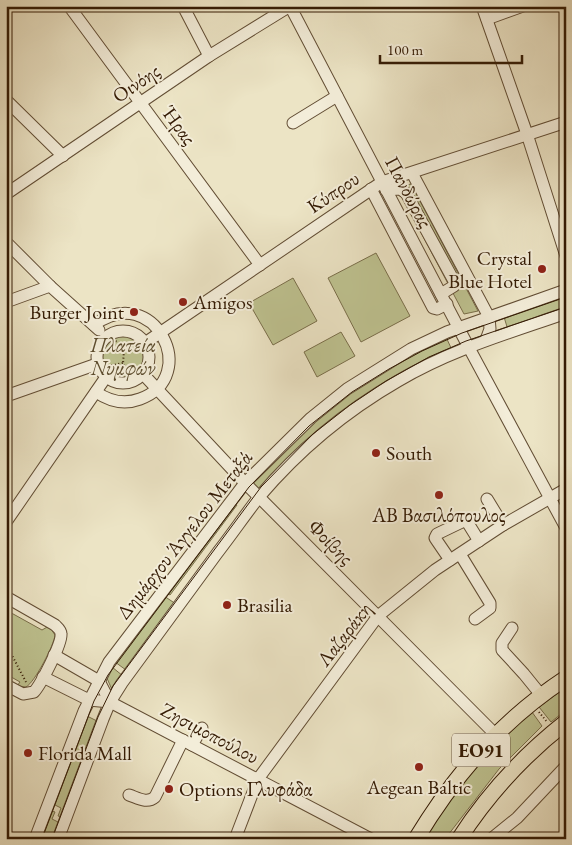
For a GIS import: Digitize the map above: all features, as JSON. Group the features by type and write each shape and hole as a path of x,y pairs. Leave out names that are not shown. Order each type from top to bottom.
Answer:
{"highway":[{"name":"ΕΟ91","path":"416,839 447,791 495,734 536,699 566,678"},
{"name":"ΕΟ91","path":"459,839 504,780 560,727"}],"street":[{"name":"Ήρας","path":"69,6 260,265"},
{"path":"183,6 210,56"},
{"name":"Οινόης","path":"6,194 210,56 290,6"},
{"name":"Πανδώρας","path":"290,6 468,346 566,528"},
{"path":"482,6 527,134 566,256"},
{"path":"487,19 523,6"},
{"path":"293,123 337,96"},
{"path":"6,100 63,156"},
{"name":"Κύπρου","path":"142,339 161,332 371,189 384,186 412,173 566,122"},
{"path":"412,173 489,317 490,329 486,340"},
{"path":"371,189 433,308 437,309 454,286 454,281 406,193 400,189 384,186"},
{"path":"6,242 50,286 106,337"},
{"path":"6,302 50,286"},
{"name":"Δημάρχου Άγγελου Μεταξά","path":"36,839 89,700 109,662 244,483 311,418 347,389 411,349 459,327 566,290"},
{"path":"94,325 110,315 129,313 147,319 161,332 167,346 169,361 165,376 156,389 143,398 127,402 110,400 96,392"},
{"name":"Δημάρχου Άγγελου Μεταξά","path":"58,839 110,702 259,497 318,437 398,381 468,346 566,313"},
{"path":"6,396 104,373 121,384 129,383 143,374 149,359 142,339 134,333 122,331 106,337 98,349 104,373 96,392 6,522"},
{"name":"Φοίβης","path":"143,374 244,483 495,734"},
{"name":"Λαζαράκη","path":"235,839 258,780 378,616 435,570 503,525 566,489"},
{"path":"487,499 503,525"},
{"path":"474,619 490,608 490,603 455,557 435,538 437,534 466,520 479,541"},
{"path":"6,597 58,627 61,638 37,689 31,694 24,694 6,685"},
{"path":"512,628 502,643 502,650 524,674 536,699"},
{"path":"54,655 99,681 110,702"},
{"name":"Ζησιμοπούλου","path":"43,677 89,700 110,702 371,839"},
{"path":"129,795 146,801 151,800 188,742 202,728"},
{"path":"491,839 517,818 566,766"}],"path":[{"path":"106,337 119,341 124,350 123,364 127,370 143,374"},
{"path":"124,350 142,339"},
{"path":"104,373 123,364"},
{"path":"104,373 123,364"},
{"path":"6,644 31,694"},
{"path":"536,699 560,727"}],"green space":[{"path":"411,184 478,311 464,314 397,187"},
{"path":"376,253 410,316 361,342 328,278"},
{"path":"293,278 317,321 273,345 249,303"},
{"path":"566,295 566,309 508,330 504,317"},
{"path":"341,332 355,356 317,377 304,352"},
{"name":"Πλατεία Νυμφών","path":"127,336 135,339 141,345 144,357 141,369 135,375 119,378 111,375 105,369 102,353 105,345 111,339"},
{"path":"446,337 452,350 380,388 261,491 251,481 305,427 341,398 379,373"},
{"path":"234,503 237,505 170,595 167,593"},
{"path":"164,596 176,604 126,670 115,662"},
{"path":"6,610 42,630 49,626 55,635 44,663 26,687 17,686 20,682 6,674"},
{"path":"112,667 123,676 113,692 106,676"},
{"path":"566,687 566,710 551,722 539,707"},
{"path":"532,712 542,726 499,769 445,839 424,839 464,780 496,745"},
{"path":"87,716 99,722 62,817 58,816 61,808 53,804"},
{"path":"50,810 55,812 52,819 60,823 54,839 41,839"}],"tram line":[{"path":"42,839 94,701 108,675 249,487 309,426 352,392 389,369 422,351 462,333 566,297"},
{"path":"52,839 98,717 113,686 261,487 313,434 350,405 386,381 429,357 466,341 566,307"}],"place":[{"name":"Crystal Blue Hotel","path":"542,269"},
{"name":"Amigos","path":"183,302"},
{"name":"Burger Joint","path":"134,312"},
{"name":"South","path":"376,453"},
{"name":"ΑΒ Βασιλόπουλος","path":"439,495"},
{"name":"Brasilia","path":"227,605"},
{"name":"Florida Mall","path":"28,753"},
{"name":"Aegean Baltic","path":"419,767"},
{"name":"Options Γλυφάδα","path":"169,789"}]}
